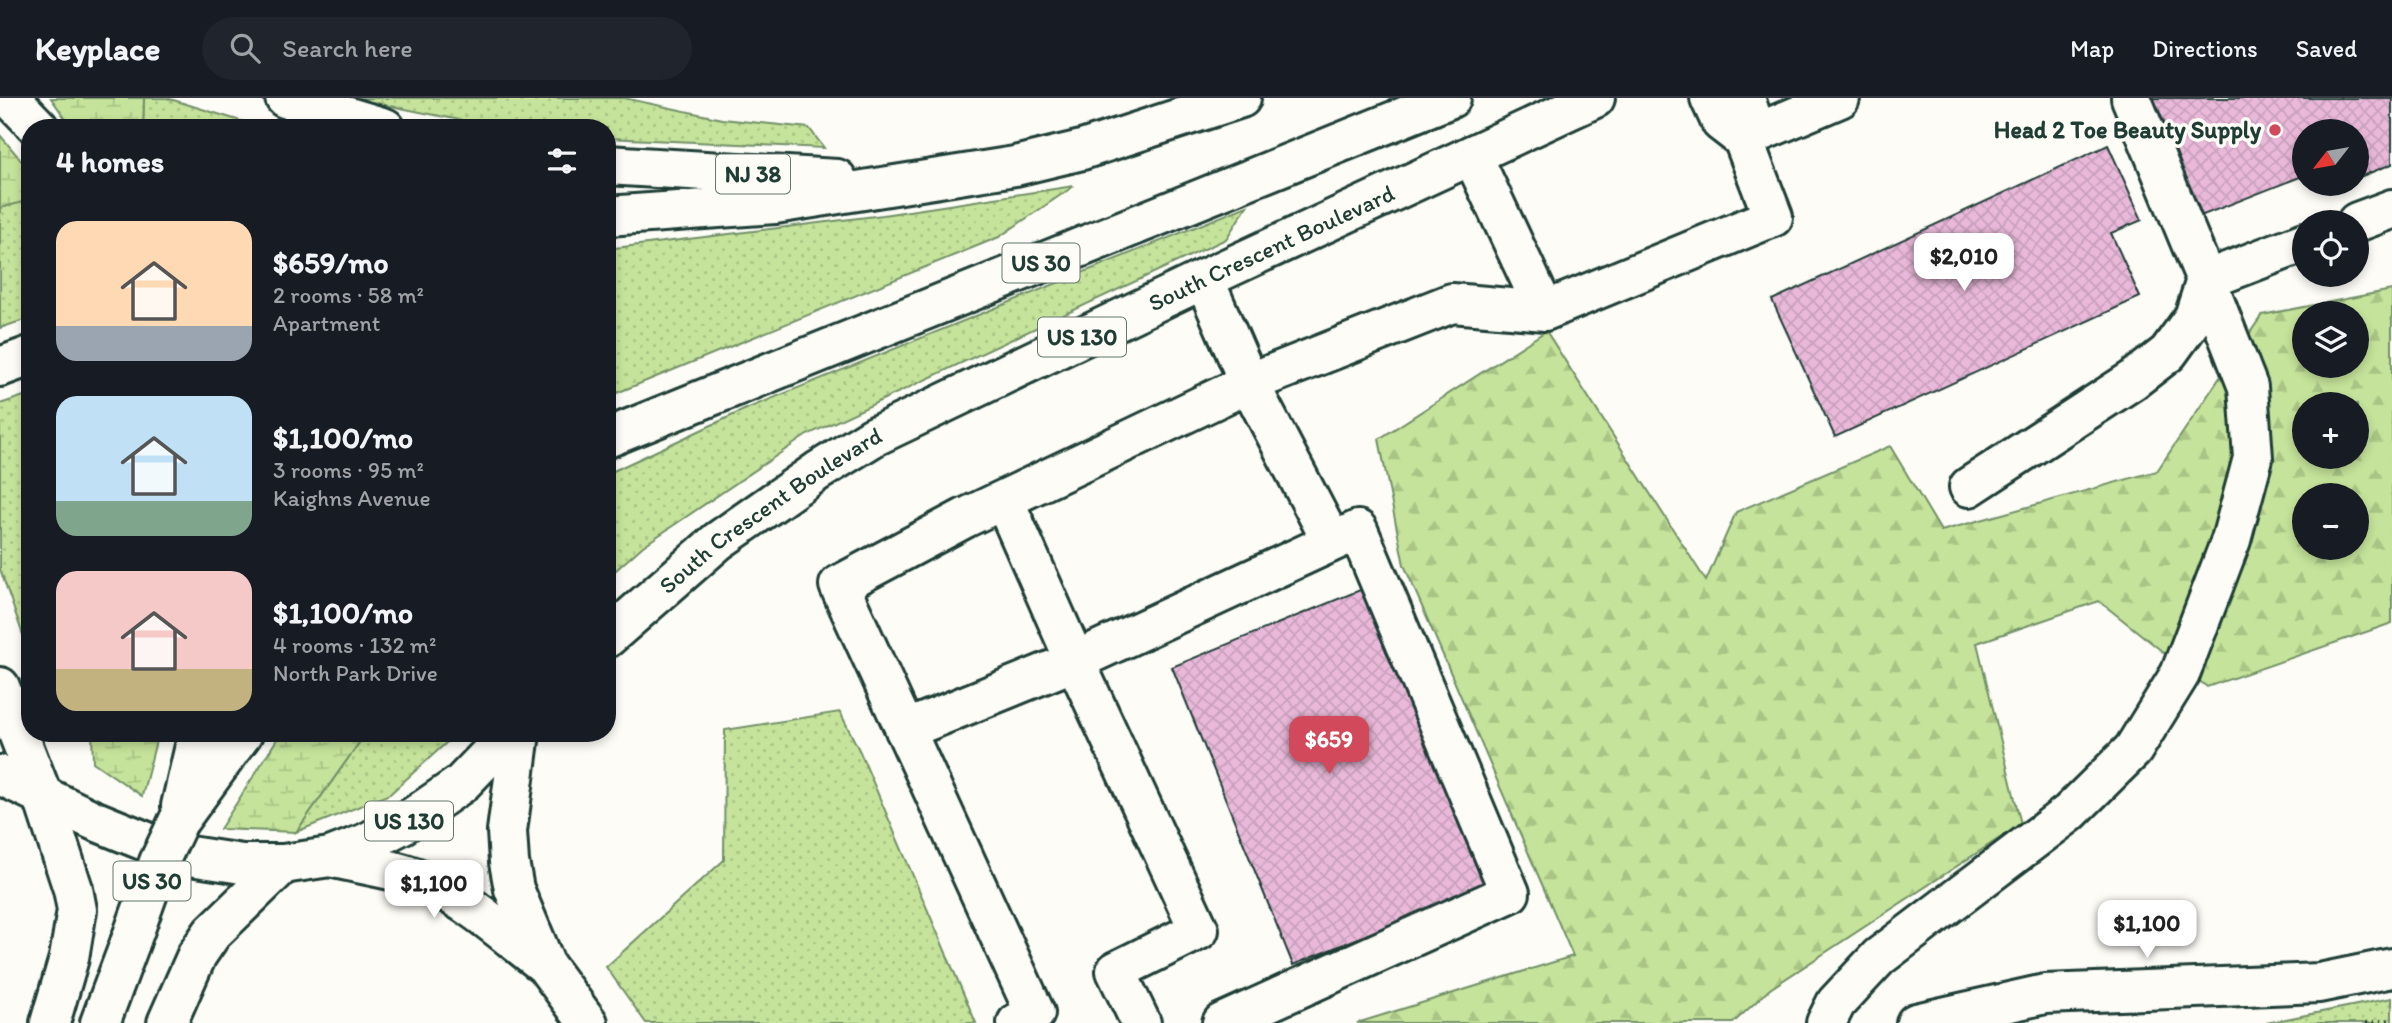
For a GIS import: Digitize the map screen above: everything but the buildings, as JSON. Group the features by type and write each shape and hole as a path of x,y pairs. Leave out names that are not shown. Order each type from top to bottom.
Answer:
{"main road":[{"path":"10,98 30,119"},
{"path":"285,98 355,119"},
{"path":"616,215 775,204 1015,166 1082,150 1241,98"},
{"name":"US 30","path":"617,434 1451,98"},
{"name":"South Crescent Boulevard","path":"616,630 718,541 818,471 873,437 1204,279 1595,98"},
{"path":"1032,1020 839,585 1004,500 1249,383 1452,303 1545,311 1773,216 1743,139 1721,122 1710,98"},
{"path":"1743,139 1751,116 1745,98"},
{"path":"1743,139 1840,98"},
{"path":"1826,1023 1836,1003 1879,957 2069,813 2133,750 2180,674 2231,540 2253,458 2248,387 2131,98"},
{"path":"1472,155 1545,311"},
{"name":"NJ 38","path":"616,166 898,183"},
{"path":"2369,218 2392,209"},
{"path":"2206,280 2292,247"},
{"path":"1204,279 1249,383 1332,542"},
{"path":"1969,487 2133,380 2168,353 2194,317 2206,280"},
{"path":"0,367 21,359"},
{"path":"1004,500 1199,930 1116,971 1141,1023"},
{"path":"905,730 1075,661 1358,530 1510,893 1222,1023"},
{"path":"0,687 21,741"},
{"path":"22,742 43,797 73,889 77,910 69,958 50,1023"},
{"path":"178,822 196,742"},
{"name":"US 30","path":"100,1023 159,862 178,822 236,742"},
{"name":"US 130","path":"0,775 119,831 177,854 242,864 283,864 330,857 403,824 461,784 501,742"},
{"path":"519,742 507,831 514,889 546,966 588,1023"},
{"path":"330,857 402,874 456,897 546,966"},
{"path":"167,1023 197,955 212,933 283,864"},
{"path":"1916,1023 2045,995 2319,983 2392,968"}],"path":[{"path":"2366,1023 2392,1020"}],"green space":[{"path":"51,98 144,98 143,119 66,119"},
{"path":"144,98 167,98 234,119 143,119"},
{"path":"351,98 624,98 722,119 809,128 824,148 616,138 616,119 455,119"},
{"path":"0,135 21,160 21,202 0,208"},
{"path":"1074,186 999,237 616,393 616,248 883,215"},
{"path":"21,202 21,321 0,328 0,208"},
{"path":"1247,206 1226,239 807,435 643,546 616,570 616,470 746,409"},
{"path":"2392,290 2392,623 2207,687 2099,601 1977,643 2021,824 1770,989 1733,1023 1357,1023 1573,956 1404,565 1379,439 1546,331 1706,581 1736,512 1890,446 1941,531 2157,471 2262,315 2292,309 2292,378 2369,378 2369,301 2335,301"},
{"path":"21,397 21,629 0,569 0,404"},
{"path":"840,712 860,752 976,1023 646,1023 606,967 724,860 725,730"},
{"path":"92,742 156,742 142,796 93,762"},
{"path":"275,742 360,742 296,832 220,829"},
{"path":"360,742 447,742 390,794 296,832"},
{"path":"2392,998 2392,1023 2266,1023"}],"place":[{"name":"Head 2 Toe Beauty Supply","path":"2275,130"}]}
